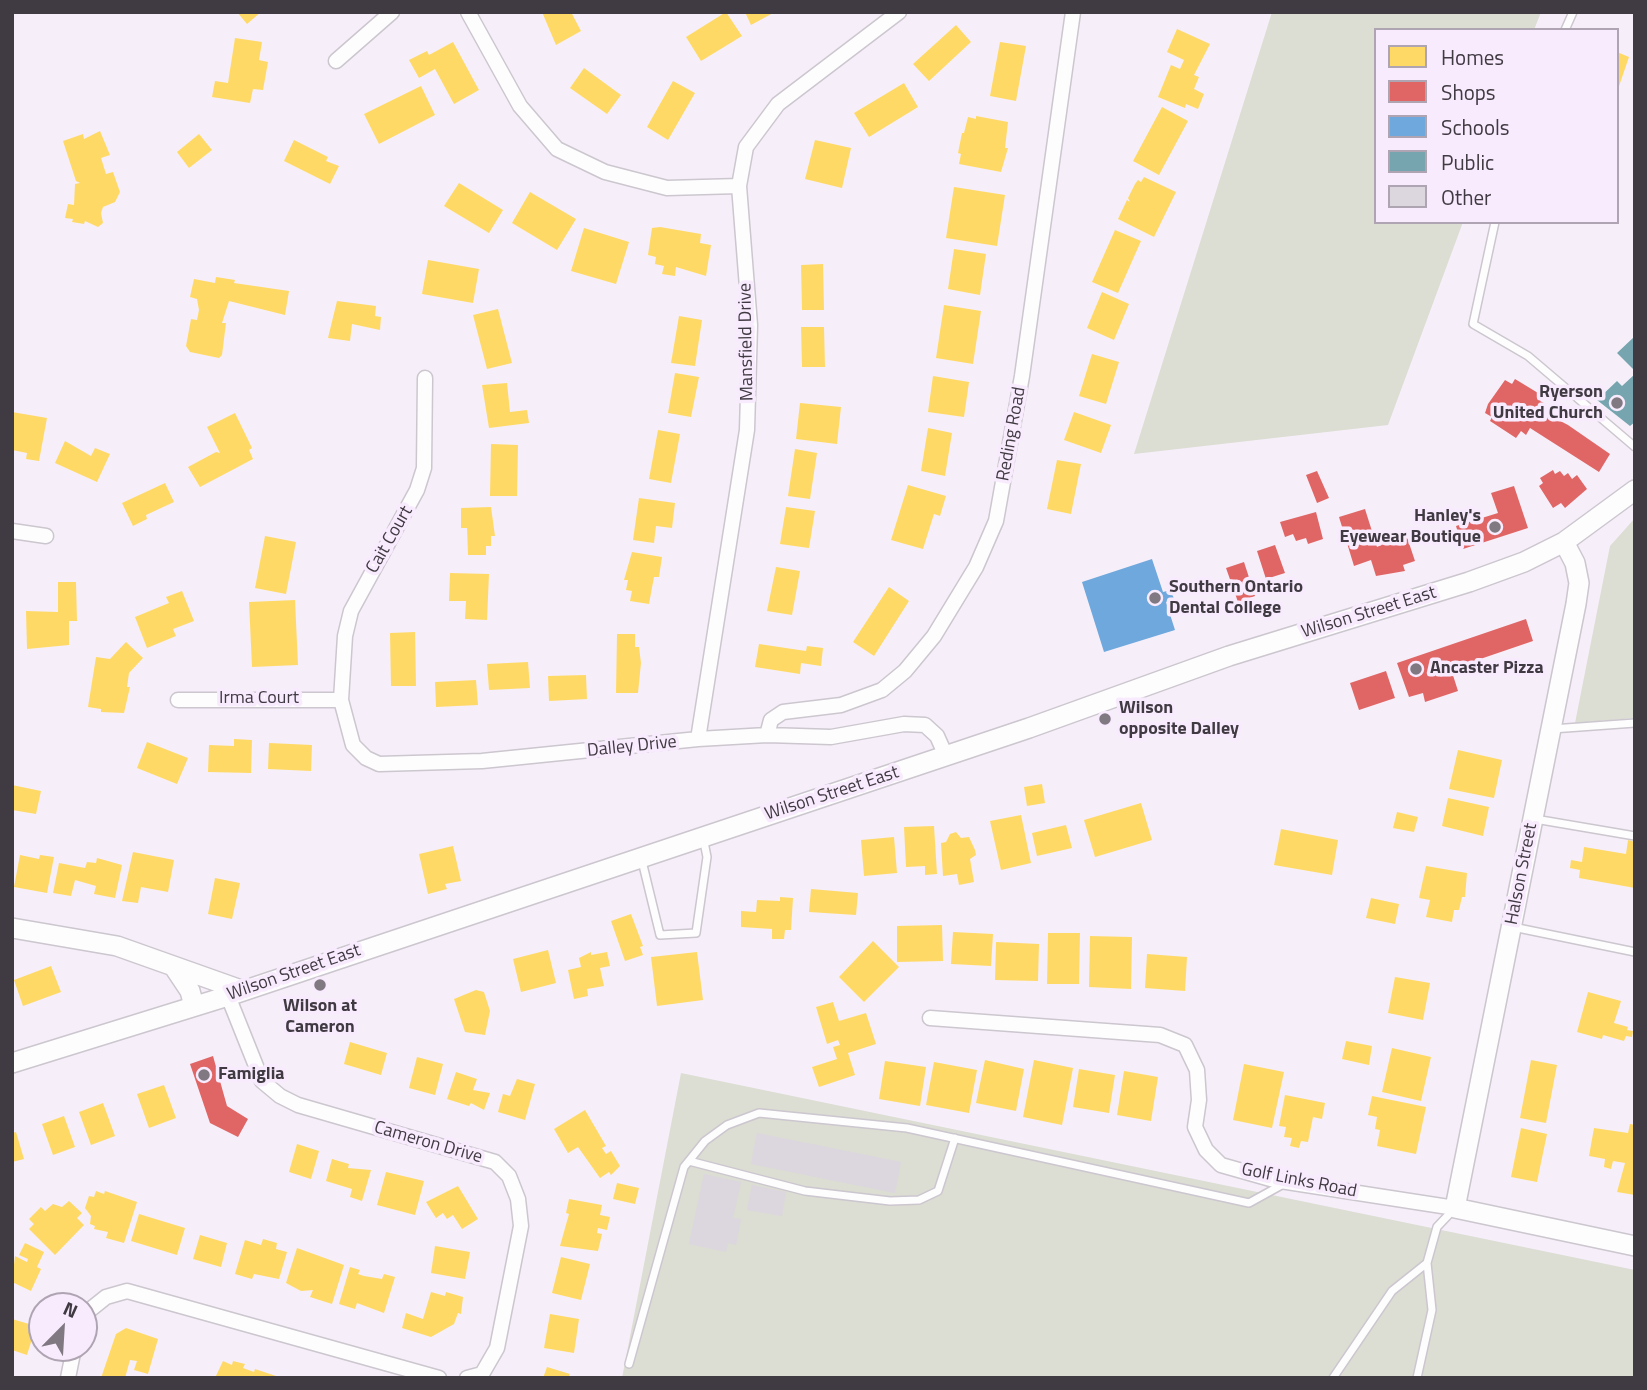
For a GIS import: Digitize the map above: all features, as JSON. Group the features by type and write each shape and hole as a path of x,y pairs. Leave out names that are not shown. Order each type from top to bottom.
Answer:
{"main road":[{"name":"Wilson Street East","path":"12,1063 194,1006 946,755 1228,656 1469,582 1524,562 1564,542 1635,490"},
{"name":"Halson Street","path":"1455,1208 1579,583 1575,564 1564,542"},
{"path":"12,928 177,955 221,968 242,990"},
{"path":"117,946 242,990"},
{"path":"174,967 190,990 194,1006"},
{"name":"Golf Links Road","path":"1455,1208 1635,1246"}],"street":[{"path":"336,61 392,12"},
{"path":"468,12 520,106 557,149 604,172 667,188 738,186"},
{"name":"Mansfield Drive","path":"698,739 747,430 750,325 738,186 746,147 778,104 899,12"},
{"name":"Reding Road","path":"767,735 771,720 783,712 841,705 882,690 905,671 934,636 976,567 996,521 1020,388 1073,12"},
{"name":"Cait Court","path":"341,699 345,636 351,611 408,512 424,468 425,377"},
{"path":"12,531 46,536"},
{"name":"Irma Court","path":"178,699 341,699"},
{"name":"Dalley Drive","path":"341,699 353,745 366,758 379,764 482,761 698,739 767,735 831,737 904,724 925,725 937,736 946,755"},
{"name":"Cameron Drive","path":"242,990 262,1081 280,1096 298,1105 495,1162 509,1175 518,1199 521,1226 497,1348 482,1374 467,1378"},
{"name":"Golf Links Road","path":"930,1018 1160,1035 1185,1045 1197,1070 1199,1100 1195,1128 1206,1150 1221,1165 1287,1182 1455,1208"},
{"path":"98,1305 106,1297 127,1292 439,1378"}],"lane":[{"path":"1566,28 1573,12"},
{"path":"1495,224 1474,324 1528,355 1635,447"},
{"path":"1551,729 1635,723"},
{"path":"1533,819 1635,836"},
{"path":"640,857 660,935 696,933 708,857 703,836"},
{"path":"1512,927 1635,952"},
{"path":"628,1364 684,1167 705,1141 727,1125 759,1113 908,1128 1249,1203 1287,1182"},
{"path":"689,1161 805,1191 890,1201 919,1200 938,1191 955,1138"},
{"path":"1418,1378 1432,1310 1426,1263 1437,1227 1455,1208"},
{"path":"1332,1378 1392,1291 1426,1263"}],"shaded area":[{"path":"1272,12 1541,12 1535,28 1374,28 1374,224 1462,224 1388,425 1134,454"},
{"path":"1635,518 1635,718 1575,723 1610,546"},
{"path":"681,1073 1635,1270 1635,1378 622,1378"}],"building: Homes":[{"path":"237,12 261,12 247,24"},
{"path":"542,12 571,12 581,31 556,45"},
{"path":"726,12 742,36 701,61 686,37"},
{"path":"745,12 775,12 751,25"},
{"path":"956,25 971,42 929,81 913,64"},
{"path":"1177,29 1210,44 1194,75 1199,77 1194,89 1204,94 1198,109 1186,104 1185,108 1158,97 1171,65 1180,69 1184,60 1167,52"},
{"path":"235,38 262,42 259,60 268,62 263,90 253,89 250,103 212,97 215,81 228,83"},
{"path":"453,42 479,90 454,104 435,69 419,78 409,60 427,51 429,55"},
{"path":"1000,42 1026,46 1016,101 990,96"},
{"path":"1619,53 1629,57 1619,86"},
{"path":"584,68 621,95 607,114 570,88"},
{"path":"673,81 695,93 668,140 647,127"},
{"path":"904,83 918,107 869,137 854,113"},
{"path":"421,86 435,115 379,144 364,114"},
{"path":"1162,107 1188,121 1159,175 1133,161"},
{"path":"976,116 1008,122 1005,148 1008,148 1001,172 959,164 962,133 968,117 976,119"},
{"path":"100,131 110,155 101,158 106,174 113,172 120,192 115,202 103,207 103,223 98,227 85,221 84,224 65,218 68,204 74,205 75,184 80,183 76,181 63,141 83,134 84,139"},
{"path":"199,134 212,150 189,168 177,152"},
{"path":"294,140 328,157 326,161 339,166 330,184 284,161"},
{"path":"815,140 851,148 842,188 805,179"},
{"path":"1144,177 1176,192 1154,237 1118,219 1127,200 1130,202 1128,198 1135,184 1138,180 1141,182"},
{"path":"459,183 503,210 489,233 444,206"},
{"path":"954,187 1005,195 997,246 946,238"},
{"path":"530,192 576,219 557,250 512,223"},
{"path":"584,228 629,242 616,284 571,271"},
{"path":"652,228 701,234 700,243 711,245 706,276 676,267 675,276 662,274 664,266 655,264 656,257 648,255"},
{"path":"1115,230 1141,241 1118,293 1092,282"},
{"path":"954,249 986,254 980,295 948,289"},
{"path":"428,260 479,269 473,303 422,294"},
{"path":"823,264 824,310 802,310 801,265"},
{"path":"216,277 235,280 234,283 289,291 285,315 229,301 222,323 226,323 222,355 219,358 190,352 186,346 191,319 197,320 199,310 197,299 190,297 194,279 215,283"},
{"path":"1102,292 1129,304 1114,340 1087,328"},
{"path":"337,301 376,306 375,316 381,317 380,330 352,324 350,341 328,338"},
{"path":"944,305 981,311 973,364 936,358"},
{"path":"498,309 512,363 487,369 473,315"},
{"path":"679,316 702,320 695,366 671,363"},
{"path":"801,327 824,327 825,367 802,367"},
{"path":"1092,354 1119,362 1106,404 1079,396"},
{"path":"675,373 699,377 691,417 668,413"},
{"path":"933,376 969,382 964,417 928,412"},
{"path":"507,383 510,412 527,410 529,423 489,428 482,385"},
{"path":"800,403 841,407 837,444 796,439"},
{"path":"12,412 47,418 39,461 26,459 27,453 12,450"},
{"path":"1074,412 1111,425 1101,453 1064,440"},
{"path":"235,413 252,448 249,450 253,459 200,487 188,467 216,452 220,453 207,427"},
{"path":"928,428 952,433 945,476 921,471"},
{"path":"658,430 680,434 671,483 649,479"},
{"path":"65,441 91,456 95,448 110,454 97,482 55,463"},
{"path":"491,444 518,445 517,496 490,496"},
{"path":"795,449 817,453 810,499 788,496"},
{"path":"1057,460 1081,464 1071,514 1047,509"},
{"path":"165,483 174,502 146,515 147,519 133,526 122,503"},
{"path":"908,485 946,496 940,516 934,514 923,549 891,540"},
{"path":"639,498 675,503 672,528 656,526 654,543 633,540"},
{"path":"491,507 495,536 491,536 491,546 486,546 486,555 468,555 467,528 461,528 461,508"},
{"path":"786,507 815,511 809,548 780,544"},
{"path":"265,536 296,542 286,594 255,588"},
{"path":"632,552 662,557 659,577 654,577 649,604 630,601 632,591 626,590 628,580 624,580"},
{"path":"776,567 800,571 792,615 767,611"},
{"path":"450,573 489,574 487,620 465,619 466,601 449,601"},
{"path":"58,582 76,582 77,621 69,621 69,645 27,649 26,611 58,612"},
{"path":"889,587 909,601 874,656 853,642"},
{"path":"182,591 194,621 173,629 176,636 147,648 135,617 169,603 166,597"},
{"path":"295,600 298,665 252,667 249,602"},
{"path":"415,632 416,686 391,686 390,633"},
{"path":"617,634 635,634 635,647 639,647 641,663 638,693 616,693"},
{"path":"126,642 143,658 129,673 127,687 130,687 124,713 101,712 101,709 88,707 96,657 110,659"},
{"path":"759,644 806,651 807,646 823,648 821,666 801,663 800,674 755,667"},
{"path":"528,662 530,688 489,690 487,664"},
{"path":"586,675 587,699 549,701 548,676"},
{"path":"476,680 478,705 436,707 435,682"},
{"path":"234,739 252,740 251,773 208,772 209,745 234,746"},
{"path":"147,742 188,758 177,784 137,768"},
{"path":"269,743 312,745 311,771 268,769"},
{"path":"1458,750 1502,760 1494,798 1449,789"},
{"path":"1042,784 1045,803 1027,806 1024,787"},
{"path":"12,785 41,791 36,814 12,810"},
{"path":"1448,798 1489,807 1483,836 1442,826"},
{"path":"1141,803 1152,840 1095,857 1084,820"},
{"path":"1397,812 1418,817 1414,832 1393,828"},
{"path":"1021,815 1031,863 1001,870 990,821"},
{"path":"1066,825 1072,848 1037,856 1032,833"},
{"path":"934,826 937,874 925,875 925,866 906,867 904,827"},
{"path":"1281,829 1338,840 1332,875 1274,865"},
{"path":"956,832 961,838 969,837 975,850 976,855 970,859 974,882 959,885 957,874 943,876 941,843 946,842 950,834"},
{"path":"894,837 897,873 864,876 861,840"},
{"path":"1628,840 1635,842 1635,888 1579,878 1580,870 1570,868 1571,860 1582,862 1584,847 1626,854"},
{"path":"453,846 461,881 445,884 447,889 428,894 419,854"},
{"path":"133,852 174,860 168,892 141,887 138,903 122,901"},
{"path":"20,855 39,859 40,855 54,857 47,893 14,887"},
{"path":"97,858 122,865 115,898 94,894 96,886 75,880 71,896 53,893 59,863 85,868 87,862 96,863"},
{"path":"1426,866 1467,873 1465,897 1462,897 1459,910 1454,910 1452,922 1426,917 1430,900 1419,898"},
{"path":"215,878 240,883 232,919 208,914"},
{"path":"811,889 858,893 856,915 809,912"},
{"path":"780,897 793,898 791,930 785,930 784,939 772,939 772,929 741,927 741,911 756,912 757,900 780,901"},
{"path":"1371,898 1399,904 1395,924 1366,918"},
{"path":"631,914 643,946 640,947 643,955 625,961 611,921"},
{"path":"942,925 943,961 897,962 897,926"},
{"path":"953,932 993,934 991,966 951,964"},
{"path":"1048,933 1080,933 1079,984 1047,984"},
{"path":"1090,936 1132,937 1131,989 1089,987"},
{"path":"873,941 899,967 864,1002 839,977"},
{"path":"996,942 1039,944 1038,981 995,980"},
{"path":"548,950 556,983 521,992 513,959"},
{"path":"591,952 591,955 607,952 610,966 600,968 604,986 587,989 588,996 574,999 568,970 581,967 579,958"},
{"path":"697,952 703,1000 657,1006 651,957"},
{"path":"1147,954 1187,957 1185,991 1145,988"},
{"path":"51,966 61,992 23,1006 14,980"},
{"path":"1395,977 1430,983 1423,1020 1388,1013"},
{"path":"476,990 484,992 490,1011 485,1035 465,1032 454,999"},
{"path":"1588,992 1621,1001 1614,1023 1628,1027 1627,1030 1633,1031 1632,1037 1626,1036 1624,1041 1603,1035 1602,1039 1577,1032"},
{"path":"833,1002 839,1021 866,1013 876,1044 848,1053 855,1075 819,1087 812,1067 837,1059 833,1047 840,1045 838,1040 827,1044 816,1007"},
{"path":"1346,1041 1372,1046 1369,1065 1342,1059"},
{"path":"350,1042 387,1053 381,1075 344,1064"},
{"path":"1392,1048 1431,1057 1421,1101 1382,1092"},
{"path":"417,1057 443,1064 435,1095 409,1088"},
{"path":"985,1060 1024,1069 1016,1111 976,1103"},
{"path":"1034,1060 1073,1068 1062,1125 1023,1117"},
{"path":"1531,1060 1557,1065 1546,1123 1520,1118"},
{"path":"885,1061 926,1067 920,1106 879,1099"},
{"path":"934,1062 977,1070 969,1113 926,1105"},
{"path":"1244,1064 1284,1072 1272,1128 1233,1120"},
{"path":"1079,1069 1115,1075 1109,1113 1073,1107"},
{"path":"1124,1071 1158,1077 1151,1121 1117,1115"},
{"path":"456,1072 477,1079 473,1090 490,1093 484,1110 471,1103 469,1106 447,1099"},
{"path":"517,1079 535,1084 525,1120 498,1112 503,1094 510,1096"},
{"path":"164,1085 176,1118 149,1128 137,1094"},
{"path":"1285,1095 1325,1103 1322,1119 1313,1117 1308,1142 1301,1141 1299,1148 1290,1146 1292,1138 1284,1137 1286,1127 1279,1126"},
{"path":"1372,1096 1426,1107 1416,1154 1377,1146 1380,1130 1375,1129 1377,1117 1368,1115"},
{"path":"103,1103 115,1136 91,1145 79,1112"},
{"path":"585,1110 606,1146 602,1148 606,1154 611,1151 620,1166 611,1175 609,1172 600,1178 578,1147 568,1153 554,1129"},
{"path":"64,1116 75,1147 53,1155 42,1124"},
{"path":"1630,1124 1635,1125 1635,1195 1617,1192 1625,1163 1613,1161 1611,1169 1604,1167 1605,1159 1589,1156 1594,1128 1628,1133"},
{"path":"1521,1128 1547,1134 1537,1182 1511,1177"},
{"path":"16,1132 24,1159 12,1162 12,1133"},
{"path":"297,1144 319,1151 311,1179 289,1172"},
{"path":"332,1159 349,1164 348,1168 371,1170 362,1201 350,1197 352,1189 326,1181"},
{"path":"386,1172 424,1181 415,1215 377,1205"},
{"path":"617,1183 639,1188 635,1204 613,1199"},
{"path":"458,1186 478,1219 462,1229 453,1215 447,1219 443,1213 436,1218 426,1202"},
{"path":"96,1191 104,1194 105,1191 137,1202 124,1243 106,1238 108,1232 94,1229 95,1226 90,1224 91,1216 85,1208 89,1196 94,1197"},
{"path":"569,1199 602,1205 600,1215 610,1217 607,1230 598,1228 597,1233 602,1234 598,1251 560,1246 569,1214 566,1213"},
{"path":"69,1201 82,1213 77,1218 84,1225 55,1255 29,1229 34,1224 29,1219 41,1207 45,1211 53,1204 62,1207"},
{"path":"139,1214 185,1228 177,1255 131,1241"},
{"path":"200,1235 227,1243 221,1267 193,1259"},
{"path":"263,1239 277,1243 276,1249 287,1252 279,1279 254,1274 252,1279 235,1274 245,1240 261,1245"},
{"path":"25,1243 44,1252 37,1267 41,1269 31,1291 12,1282 15,1256 27,1262 28,1259 19,1255"},
{"path":"435,1246 470,1252 465,1279 431,1273"},
{"path":"297,1248 344,1265 332,1304 310,1297 313,1290 301,1291 286,1283"},
{"path":"561,1257 590,1264 581,1300 552,1293"},
{"path":"350,1267 360,1270 358,1274 364,1276 382,1279 384,1274 395,1277 384,1313 357,1303 355,1309 339,1304"},
{"path":"431,1292 445,1296 446,1292 463,1297 461,1314 458,1313 454,1324 431,1337 402,1328 406,1313 423,1319"},
{"path":"550,1314 579,1319 574,1353 544,1348"},
{"path":"12,1319 28,1324 28,1352 27,1355 12,1350"},
{"path":"126,1328 158,1339 148,1374 134,1370 137,1361 130,1360 125,1378 101,1378 116,1334"},
{"path":"223,1361 232,1365 233,1361 245,1364 243,1368 282,1378 215,1378"},
{"path":"547,1367 570,1374 568,1378 543,1378"}],"building: Shops":[{"path":"1515,379 1543,396 1540,401 1546,404 1541,411 1568,425 1610,454 1599,472 1530,428 1526,435 1521,431 1516,438 1490,421 1492,417 1485,413 1488,404 1505,380 1512,384"},
{"path":"1553,470 1555,474 1560,471 1564,476 1568,473 1572,479 1577,475 1587,489 1565,508 1561,503 1553,508 1539,486 1543,483 1540,478"},
{"path":"1317,471 1329,498 1317,503 1306,475"},
{"path":"1514,486 1528,528 1463,549 1456,526 1498,513 1491,493"},
{"path":"1365,509 1377,547 1381,545 1380,542 1406,534 1415,561 1403,565 1405,571 1376,576 1371,560 1354,566 1339,517"},
{"path":"1316,512 1323,539 1308,544 1306,538 1296,541 1293,534 1285,537 1280,522"},
{"path":"1275,545 1285,573 1266,579 1257,551"},
{"path":"1244,562 1255,596 1238,602 1226,568"},
{"path":"1526,619 1533,641 1451,669 1458,691 1425,702 1423,693 1409,697 1397,663"},
{"path":"1386,671 1395,698 1359,710 1350,683"},
{"path":"213,1056 227,1106 248,1119 238,1137 210,1123 190,1064"}],"building: Schools":[{"path":"1152,559 1163,592 1171,590 1174,599 1166,602 1175,630 1104,652 1082,582"}],"building: Public":[{"name":"Ryerson United Church","path":"1635,336 1635,371 1617,353"},
{"name":"Ryerson United Church","path":"1635,374 1635,422 1630,426 1597,400 1617,381 1622,386"}],"building: Other":[{"path":"757,1133 901,1162 895,1193 751,1164"},
{"path":"704,1174 741,1182 733,1218 741,1219 736,1245 728,1243 726,1252 689,1244"},
{"path":"752,1185 786,1192 782,1216 747,1210"}],"place":[{"name":"Ryerson United Church","path":"1617,403"},
{"name":"Hanley's Eyewear Boutique","path":"1495,527"},
{"name":"Southern Ontario Dental College","path":"1155,598"},
{"name":"Ancaster Pizza","path":"1416,669"},
{"name":"Wilson opposite Dalley","path":"1105,719"},
{"name":"Wilson at Cameron","path":"320,985"},
{"name":"Famiglia","path":"204,1075"}]}
